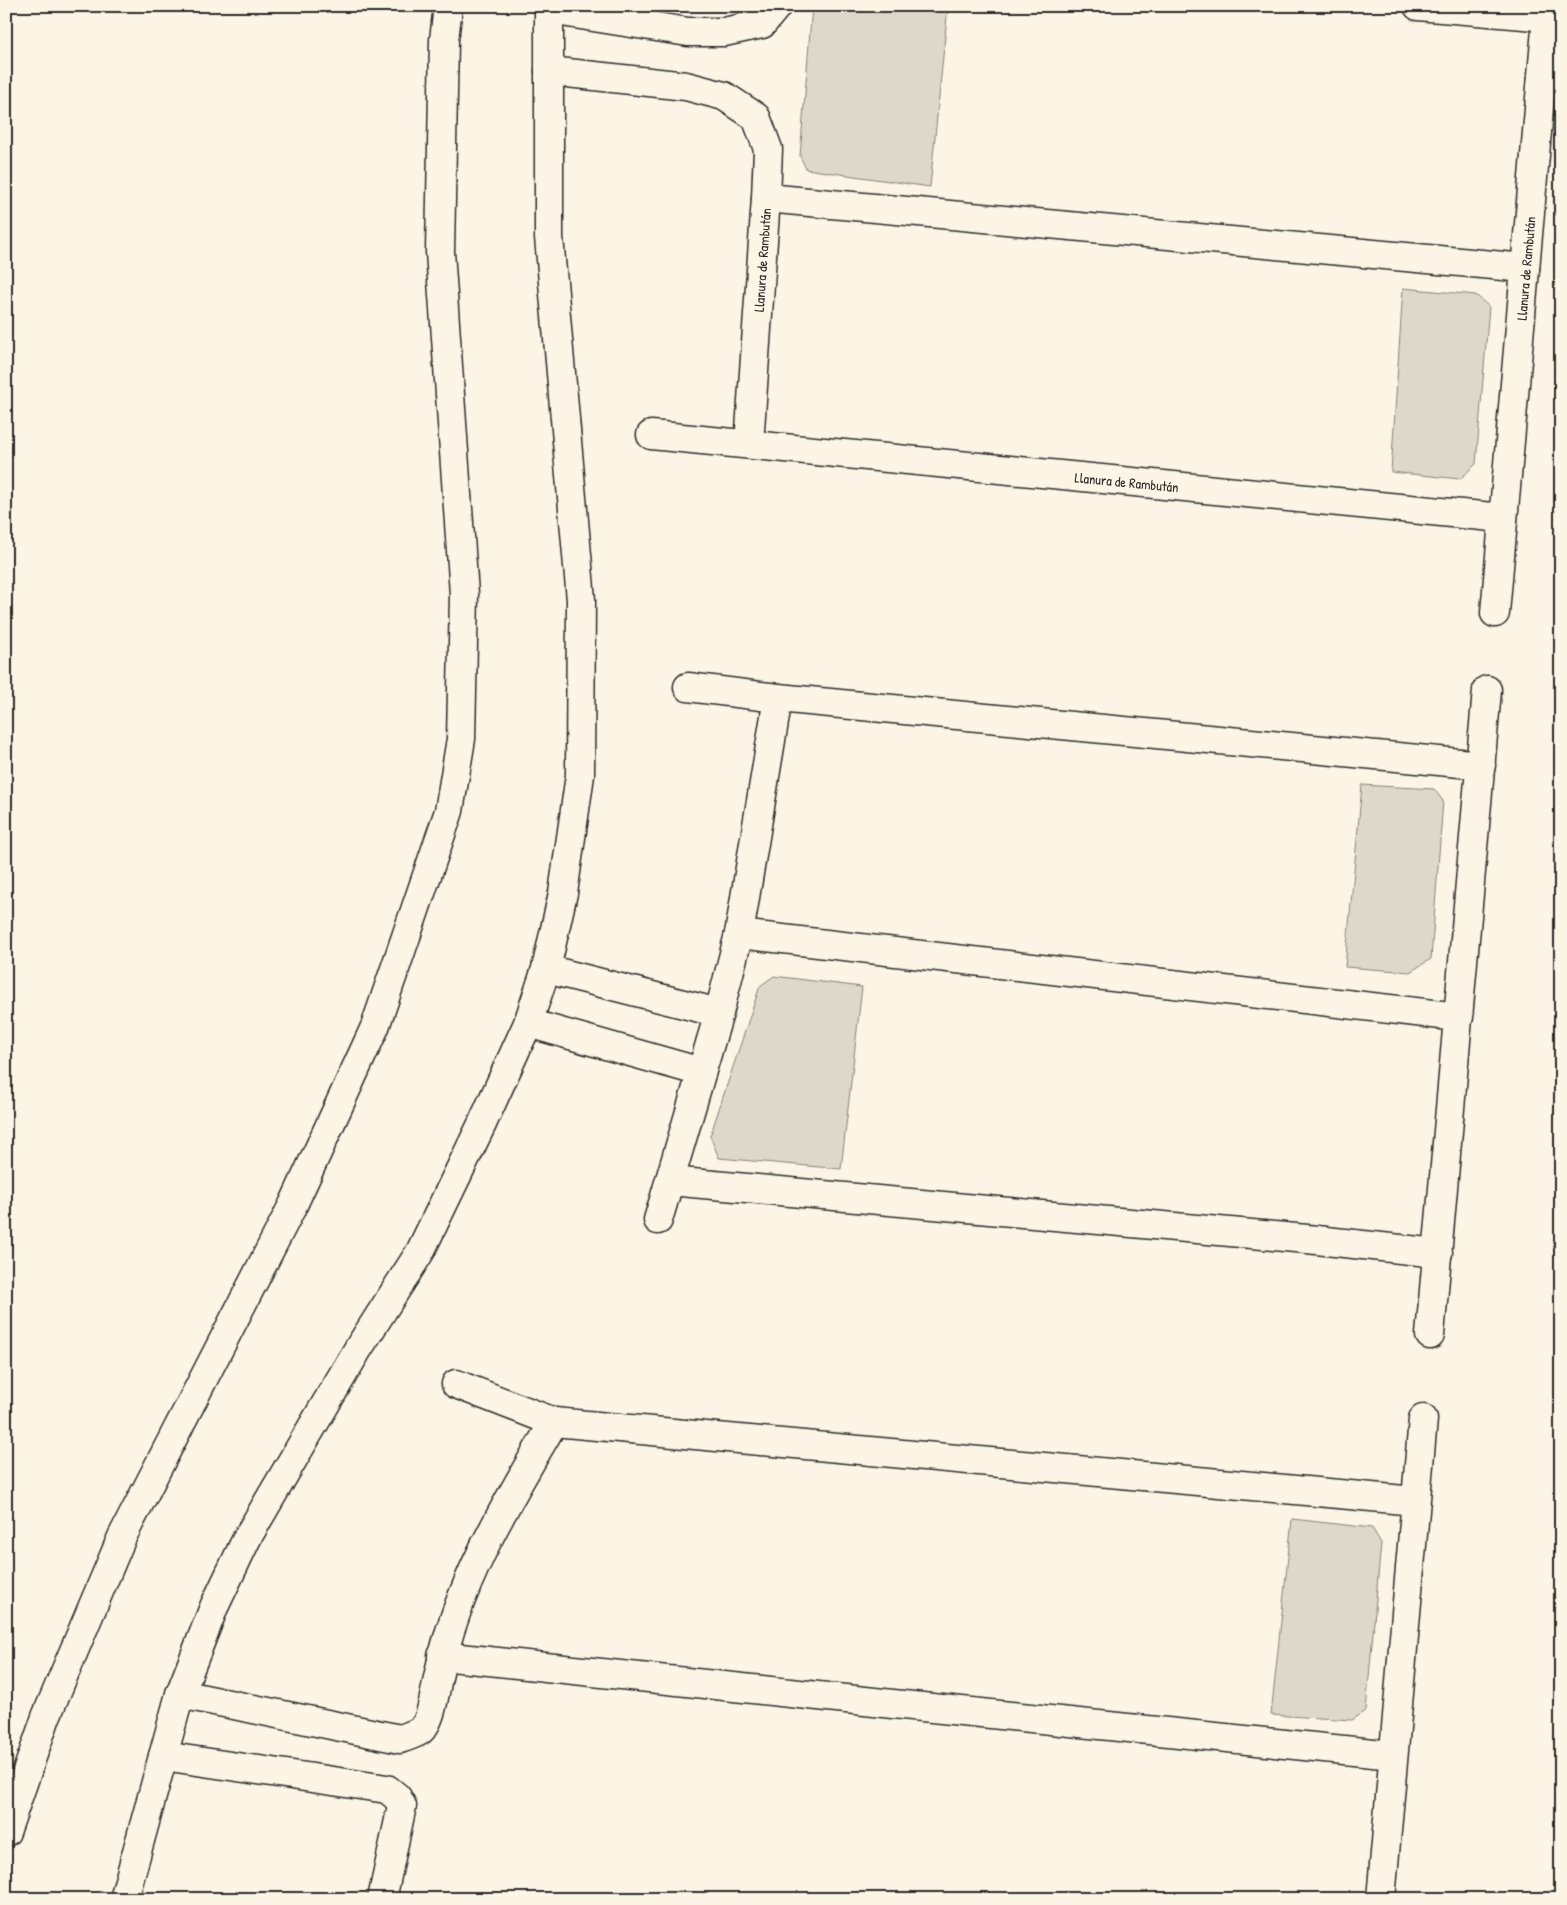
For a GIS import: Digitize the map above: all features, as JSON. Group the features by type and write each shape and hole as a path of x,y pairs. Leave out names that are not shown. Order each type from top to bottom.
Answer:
{"street":[{"path":"6,1832 46,1717 122,1537 293,1205 375,1027 449,811 461,739 464,594 440,252 444,40 448,6"},
{"path":"124,1899 180,1694 214,1607 248,1538 358,1349 420,1252 528,1023 546,969 563,893 580,775 582,600 549,237 549,8 688,32 724,32 762,24 777,6"},
{"name":"Llanura de Rambután","path":"1418,6 1547,12 1495,613"},
{"name":"Llanura de Rambután","path":"549,71 686,86 724,96 756,117 768,149 749,444"},
{"path":"766,198 1525,268"},
{"name":"Llanura de Rambután","path":"651,435 1503,518"},
{"path":"688,687 778,698 1480,765"},
{"path":"1430,1335 1488,690"},
{"path":"658,1220 718,1014 739,934 778,698"},
{"path":"739,934 1459,1017"},
{"path":"546,969 718,1014"},
{"path":"528,1023 701,1072"},
{"path":"670,1181 1288,1237 1438,1254"},
{"path":"456,1384 554,1422 1415,1501"},
{"path":"1381,1899 1423,1418"},
{"path":"180,1694 400,1739 420,1732 429,1716 442,1656 471,1574 498,1519 554,1422"},
{"path":"442,1656 1393,1755"},
{"path":"163,1756 387,1789 396,1796 402,1806 382,1899"}],"shaded area":[{"path":"812,6 948,6 930,187 806,169 800,156"},
{"path":"1403,288 1476,295 1489,307 1476,464 1460,479 1391,472"},
{"path":"1362,785 1434,789 1443,801 1431,959 1410,972 1345,967"},
{"path":"774,976 862,987 841,1169 719,1158 710,1136 760,986"},
{"path":"1292,1519 1372,1528 1381,1543 1366,1711 1352,1720 1271,1715"}]}
